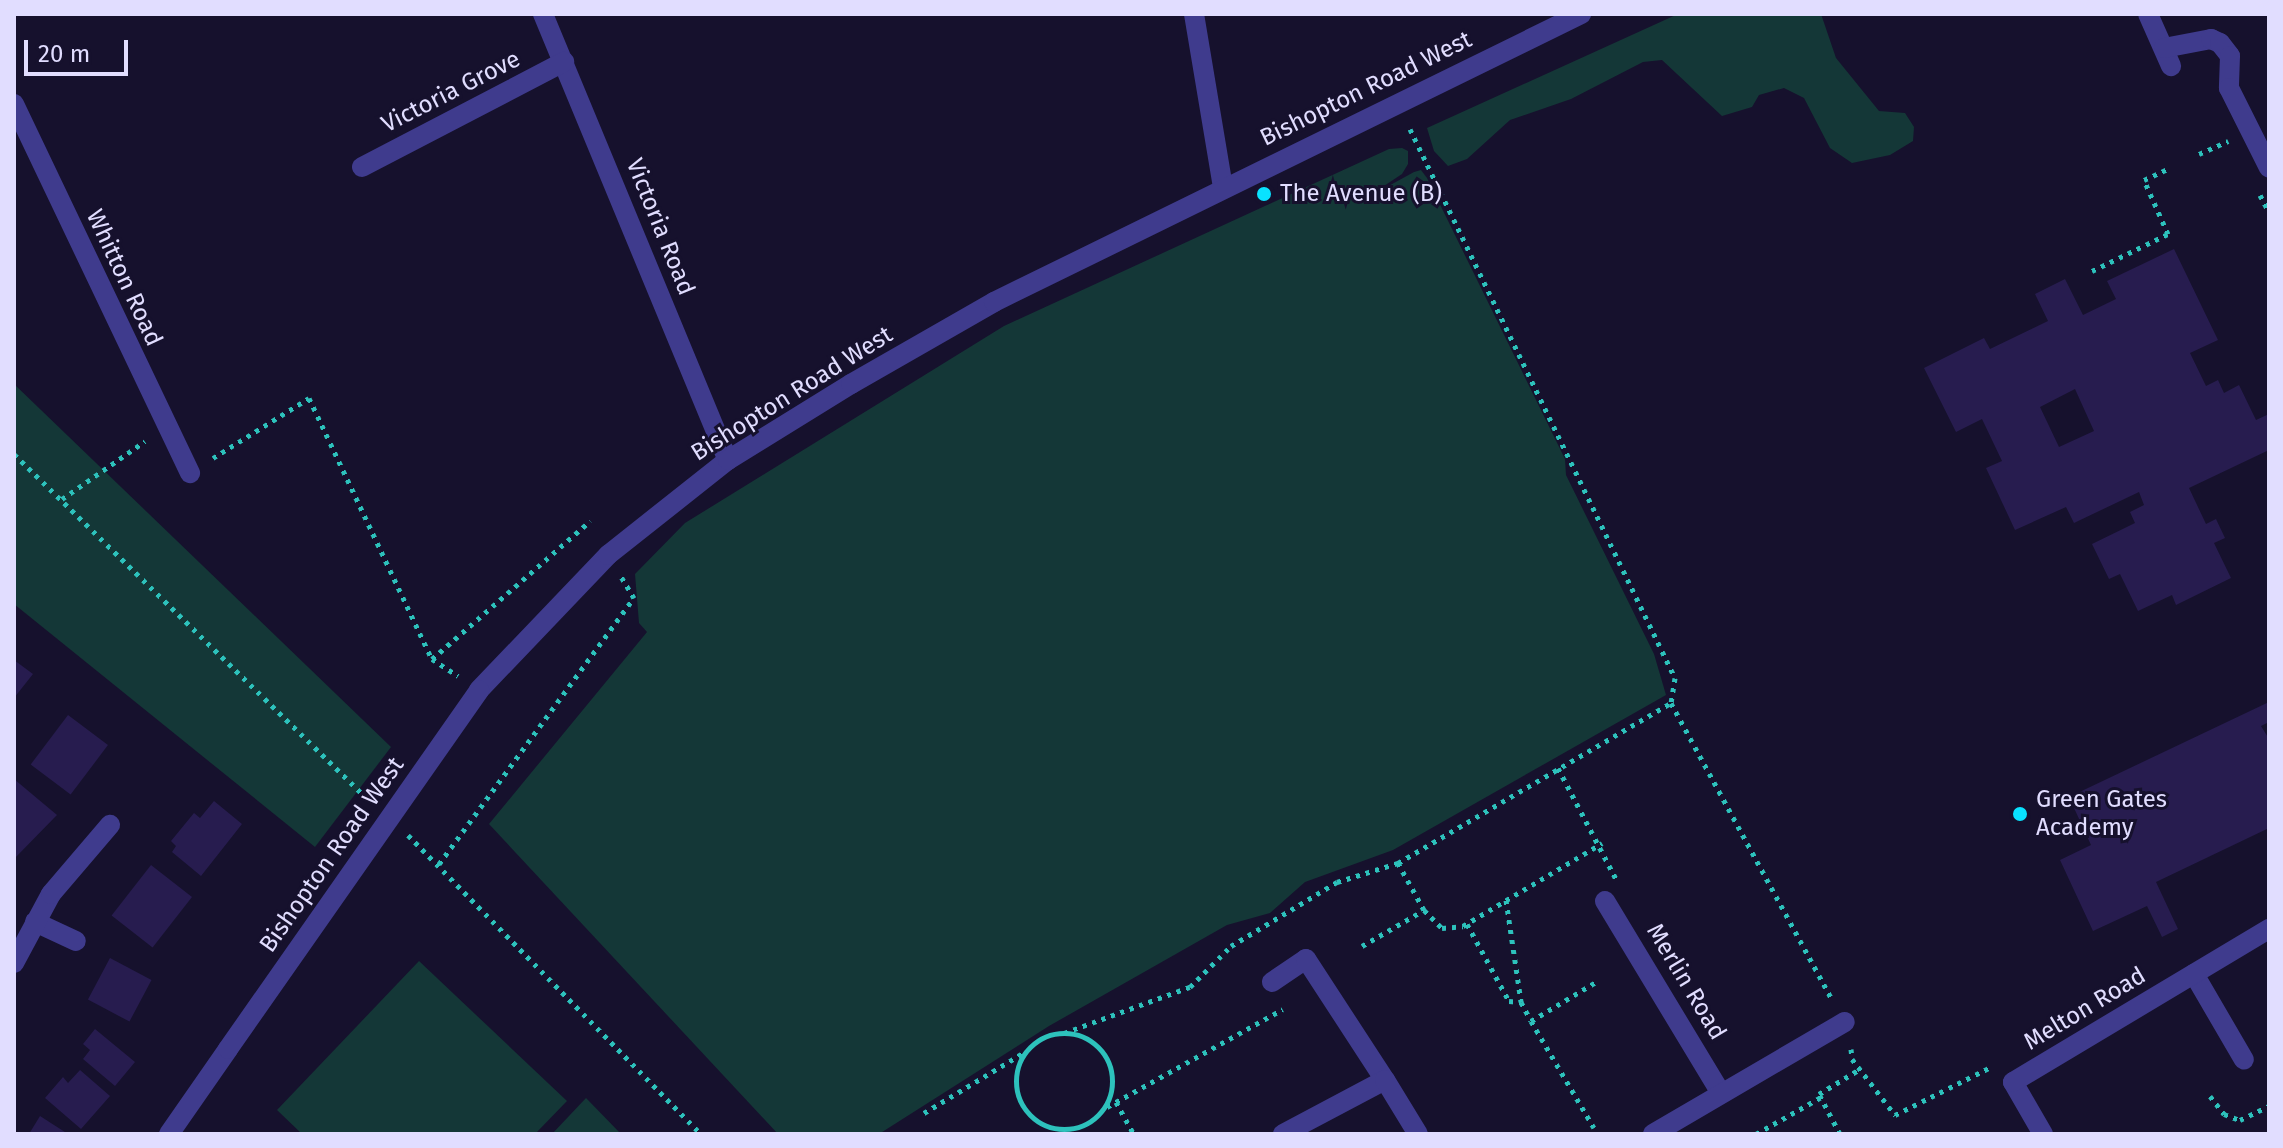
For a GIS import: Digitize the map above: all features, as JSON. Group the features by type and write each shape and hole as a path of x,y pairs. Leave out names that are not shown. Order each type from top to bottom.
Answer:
{"street":[{"name":"Victoria Road","path":"543,14 728,460"},
{"path":"1194,14 1223,187"},
{"name":"Bishopton Road West","path":"169,1134 479,690 608,555 728,460 994,302 1581,14"},
{"path":"2148,14 2168,57 2197,41 2220,43 2230,56 2229,88 2269,168"},
{"name":"Victoria Grove","path":"362,167 564,62"},
{"name":"Whitton Road","path":"14,104 164,425 190,473"},
{"path":"14,963 51,894 110,825"},
{"name":"Merlin Road","path":"1605,901 1720,1092"},
{"path":"35,922 76,941"},
{"name":"Melton Road","path":"2043,1134 2013,1082 2269,929"},
{"path":"1272,982 1306,959 1418,1134"},
{"path":"2194,974 2244,1060"},
{"path":"1653,1134 1720,1092 1845,1022"},
{"path":"1283,1134 1385,1080"}],"path":[{"path":"1397,104 1675,678 1671,703 1845,1022 1860,1069 1895,1115 1942,1096 1990,1067 2013,1082"},
{"path":"2199,154 2232,139"},
{"path":"2092,271 2168,234 2144,180 2170,168"},
{"path":"190,473 309,398 432,659 459,676"},
{"path":"62,499 164,425"},
{"path":"14,454 353,785"},
{"path":"432,659 590,521"},
{"path":"439,864 634,598 608,555"},
{"path":"924,1113 1044,1038 1190,987 1231,946 1337,882 1398,863 1671,703"},
{"path":"1558,768 1618,875 1605,901"},
{"path":"1398,863 1424,910 1442,928 1467,924 1602,843"},
{"path":"430,855 701,1134"},
{"path":"1506,900 1521,1002 1594,1128"},
{"path":"1362,946 1424,910"},
{"path":"1467,924 1509,1001 1521,1002"},
{"path":"1027,1051 1016,1084 1031,1117 1065,1129 1089,1122 1116,1102 1285,1008 1272,982"},
{"path":"1531,1021 1596,982"},
{"path":"1064,1033 1088,1040 1106,1057 1112,1081 1103,1110"},
{"path":"1840,1134 1819,1094 1860,1069"},
{"path":"2210,1096 2224,1114 2240,1120 2269,1106"},
{"path":"1756,1134 1821,1097"},
{"path":"1116,1102 1134,1134"}],"green space":[{"path":"1678,14 1821,14 1836,58 1879,111 1905,113 1914,127 1913,141 1890,155 1852,163 1830,148 1804,98 1784,88 1759,95 1752,107 1722,116 1662,60 1643,62 1571,99 1510,120 1467,159 1448,166 1434,151 1427,128"},
{"path":"1389,149 1408,151 1408,164 1402,174 1363,200 1414,172 1421,170 1427,178 1565,459 1566,475 1654,654 1666,695 1393,850 1305,882 1270,913 1227,925 1049,1026 879,1134 778,1134 489,824 647,632 639,623 635,574 685,523 1004,326"},
{"path":"14,384 391,747 315,847 14,604"},
{"path":"419,961 567,1101 535,1134 302,1134 277,1110"},
{"path":"586,1098 621,1134 552,1134"}],"building":[{"path":"2174,249 2218,340 2190,353 2206,386 2218,380 2224,393 2239,385 2256,420 2269,414 2269,450 2189,488 2206,524 2216,519 2225,538 2214,543 2231,578 2176,605 2172,595 2138,611 2120,574 2109,579 2092,544 2135,523 2130,512 2144,505 2139,492 2074,523 2066,507 2015,530 1986,468 2002,461 1982,419 1956,432 1924,368 1984,338 1990,349 2048,321 2035,294 2065,279 2083,315 2116,299 2107,281","holes":["2075,389 2094,431 2059,447 2040,407"]},
{"path":"14,660 33,674 14,698"},
{"path":"2269,702 2269,722 2261,726 2269,739 2269,828 2156,882 2178,929 2162,937 2147,906 2093,931 2060,860 2091,845 2069,797"},
{"path":"68,715 108,745 71,795 31,765"},
{"path":"14,779 57,815 14,859"},
{"path":"214,801 242,824 201,876 172,852 176,846 171,841 194,813 200,818"},
{"path":"151,865 192,897 153,947 112,915"},
{"path":"110,958 151,980 129,1022 88,999"},
{"path":"95,1029 135,1062 115,1086 83,1059 90,1050 83,1044"},
{"path":"80,1070 110,1096 81,1129 45,1098 63,1077 68,1083"},
{"path":"40,1116 68,1134 29,1134"}],"place":[{"name":"The Avenue (B)","path":"1264,194"},
{"name":"Green Gates Academy","path":"2020,814"}]}
